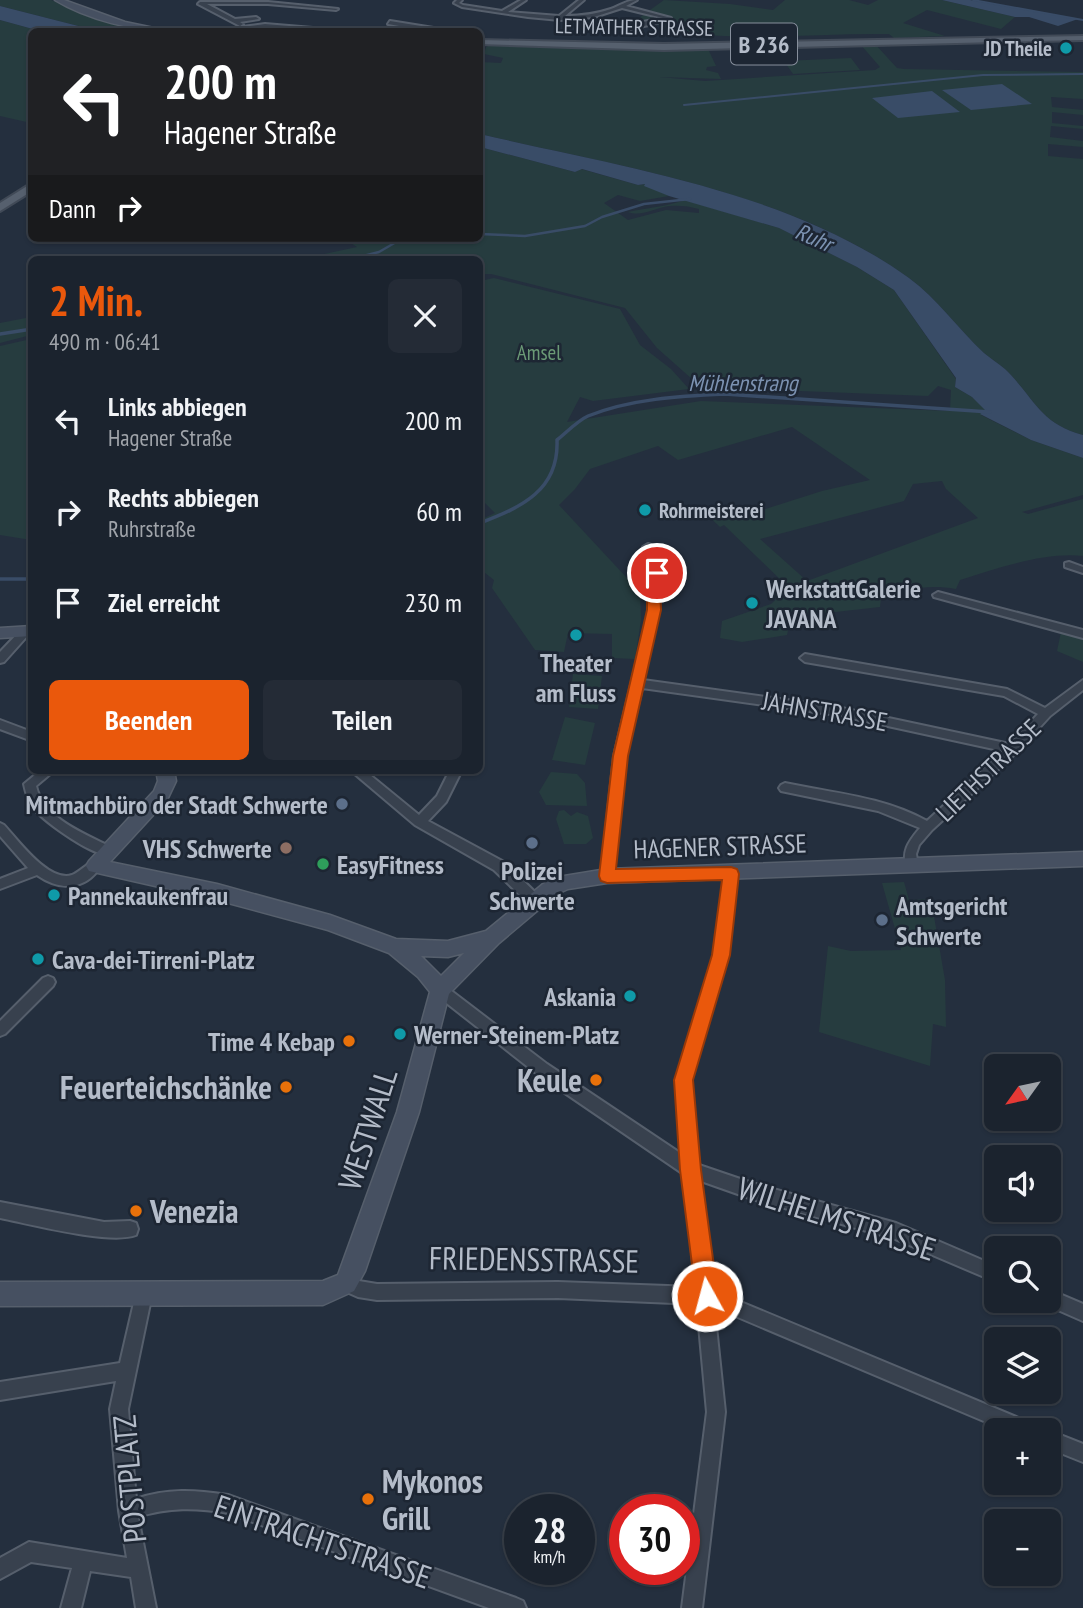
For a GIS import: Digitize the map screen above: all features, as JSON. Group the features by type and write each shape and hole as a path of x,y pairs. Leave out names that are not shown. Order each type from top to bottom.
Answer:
{"main road":[{"path":"58,0 123,24 146,28"},
{"name":"LETMATHER STRASSE","path":"483,42 664,47 1083,38"},
{"path":"0,208 28,189"},
{"path":"0,633 28,631"},
{"path":"166,774 167,781 161,795 101,859 330,923 396,947 448,949 492,937"},
{"name":"HAGENER STRASSE","path":"440,990 492,937 535,901 565,882 607,876 731,874 1083,859"},
{"path":"396,947 425,971 440,990"},
{"name":"WESTWALL","path":"346,1283 353,1271 408,1112 440,990"},
{"path":"0,1294 323,1293 346,1283"}],"street":[{"path":"194,0 245,27 289,28"},
{"path":"460,0 456,3 463,6 560,18 592,17 635,0"},
{"path":"505,12 524,0"},
{"path":"560,18 582,0"},
{"path":"200,4 268,3 336,9"},
{"path":"620,6 668,18 631,28"},
{"path":"233,21 309,22"},
{"path":"390,23 421,28"},
{"path":"607,876 620,756 654,610 653,590 658,558 648,547"},
{"path":"1069,565 1083,570"},
{"path":"938,595 1083,634"},
{"path":"0,659 28,632"},
{"path":"805,658 1007,693 1046,713"},
{"name":"JAHNSTRASSE","path":"636,683 837,711 1013,749"},
{"name":"LIETHSTRASSE","path":"912,866 910,854 914,843 928,827 1013,749 1046,713 1083,684"},
{"path":"0,724 28,735"},
{"path":"0,828 37,870 62,883 82,876 101,859 53,820 35,800 30,784 44,774"},
{"path":"362,774 419,822 499,866 535,901"},
{"path":"419,822 442,799 454,774"},
{"path":"785,788 894,810 913,817 928,827"},
{"path":"0,884 37,870"},
{"path":"692,1608 716,1412 707,1296 691,1170 684,1080 721,955 731,874"},
{"path":"0,1030 48,982"},
{"name":"WILHELMSTRASSE","path":"440,990 542,1069 691,1170 752,1191 897,1231 984,1269"},
{"path":"0,1210 104,1230 130,1228"},
{"name":"FRIEDENSSTRASSE","path":"346,1283 358,1289 377,1292 558,1290 707,1296 998,1418"},
{"path":"0,1391 127,1371 144,1294"},
{"path":"1061,1303 1083,1313"},
{"name":"POSTPLATZ","path":"0,1569 29,1552 138,1569 128,1511 119,1409 127,1371"},
{"path":"1061,1444 1083,1453"},
{"name":"EINTRACHTSTRASSE","path":"128,1511 150,1503 187,1497 228,1504 516,1608"},
{"path":"71,1608 83,1560"},
{"path":"138,1569 146,1608"}],"green space":[{"path":"0,0 51,0 106,22 137,28 86,28 0,6"},
{"path":"664,0 773,10 785,0 849,0 868,5 878,0 942,0 1015,17 1001,29 927,10 903,23 945,36 894,38 889,34 761,37 710,35 680,32 639,18"},
{"path":"0,20 29,28 28,122 0,116"},
{"path":"875,44 897,68 904,69 1083,72 1083,99 1051,97 1052,107 1083,110 1083,115 1052,112 1052,123 1083,126 1083,129 1051,126 1050,137 1083,141 1083,147 1048,144 1048,156 1083,159 1083,435 1056,424 1005,369 984,353 919,286 862,248 811,223 702,186 483,135 483,62 501,63 503,58 484,54 486,47 490,45 704,48 709,51 716,66 707,67 706,70 718,73 721,79 659,77 705,81 875,70 880,67 861,45"},
{"path":"851,58 860,70 793,74 784,61"},
{"name":"Amsel","path":"483,148 575,172 581,169 638,185 645,184 669,196 640,201 618,195 604,203 628,220 666,210 699,213 699,209 688,206 664,207 643,213 628,212 685,200 779,228 857,267 894,290 956,379 955,387 986,410 981,415 1031,440 1083,458 1083,495 1022,512 1028,514 1083,499 1083,556 1053,556 1005,566 960,580 956,589 927,587 900,592 881,598 880,607 791,617 787,635 742,642 720,638 722,621 771,604 789,588 724,525 720,527 702,510 717,505 734,519 822,491 870,480 792,427 678,460 658,446 590,469 559,505 640,592 641,620 635,659 612,658 612,634 568,633 564,652 535,650 492,588 494,580 483,571 483,519 495,513 483,501 483,280 494,278 620,309 640,345 671,369 689,389 593,401 580,397 567,422 701,401 950,411 951,390 938,386 928,396 701,387 657,348 625,308 483,274 483,256 315,256 357,247 349,242 483,242","holes":["942,481 946,489 978,518 807,581 760,539 904,501 913,484"]},
{"path":"28,318 28,336 0,343 0,323"},
{"path":"28,340 28,540 0,535 0,346"},
{"path":"1062,627 1083,634 1083,662 1057,651"},
{"path":"573,674 602,676 598,709 569,707"},
{"path":"565,717 595,723 585,765 552,760"},
{"path":"551,772 577,774 585,783 587,806 546,805 539,792"},
{"path":"564,810 571,816 577,812 588,816 593,838 586,844 564,844 556,819 559,811"},
{"path":"904,882 909,900 931,899 945,980 946,1027 933,1024 930,1066 819,1032 828,946 851,951 901,950 882,883"}],"water":[{"path":"942,0 970,0 1078,19 1058,26 1029,17 1015,17"},
{"path":"0,6 86,28 29,28 0,20"},
{"path":"1002,84 1032,104 971,110 942,90"},
{"path":"932,91 960,112 898,118 872,98"},
{"name":"Ruhr","path":"483,135 702,186 811,223 862,248 919,286 984,353 1005,369 1056,424 1083,435 1083,458 1031,440 980,414 985,410 972,397 955,387 956,378 894,290 857,267 779,228 669,196 644,186 645,184 638,185 582,169 575,172 483,148"}],"waterway":[{"path":"973,0 1083,20"},
{"path":"684,105 983,75 1083,74"},
{"path":"483,234 525,236 585,226 602,217 644,204 690,199"},
{"path":"363,256 379,252 396,242"},
{"path":"0,334 28,330"},
{"name":"Mühlenstrang","path":"483,522 523,503 545,484 552,472 557,440 572,427 588,416 638,402 725,394 990,412"},
{"name":"Mühlenstrang","path":"0,579 28,579"}],"place":[{"name":"JD Theile","path":"1066,48"},
{"name":"Rohrmeisterei","path":"645,510"},
{"name":"WerkstattGalerie JAVANA","path":"752,603"},
{"name":"Theater am Fluss","path":"576,635"},
{"name":"Mitmachbüro der Stadt Schwerte","path":"342,804"},
{"name":"Polizei Schwerte","path":"532,843"},
{"name":"VHS Schwerte","path":"286,848"},
{"name":"EasyFitness","path":"323,864"},
{"name":"Pannekaukenfrau","path":"54,895"},
{"name":"Amtsgericht Schwerte","path":"882,920"},
{"name":"Cava-dei-Tirreni-Platz","path":"38,959"},
{"name":"Askania","path":"630,996"},
{"name":"Werner-Steinem-Platz","path":"400,1034"},
{"name":"Time 4 Kebap","path":"349,1041"},
{"name":"Keule","path":"596,1080"},
{"name":"Feuerteichschänke","path":"286,1087"},
{"name":"Venezia","path":"136,1211"},
{"name":"Mykonos Grill","path":"368,1499"}],"route":[{"path":"657,573 653,590 654,610 620,756 607,876 731,874 721,955 684,1080 691,1170 707,1296"}]}
